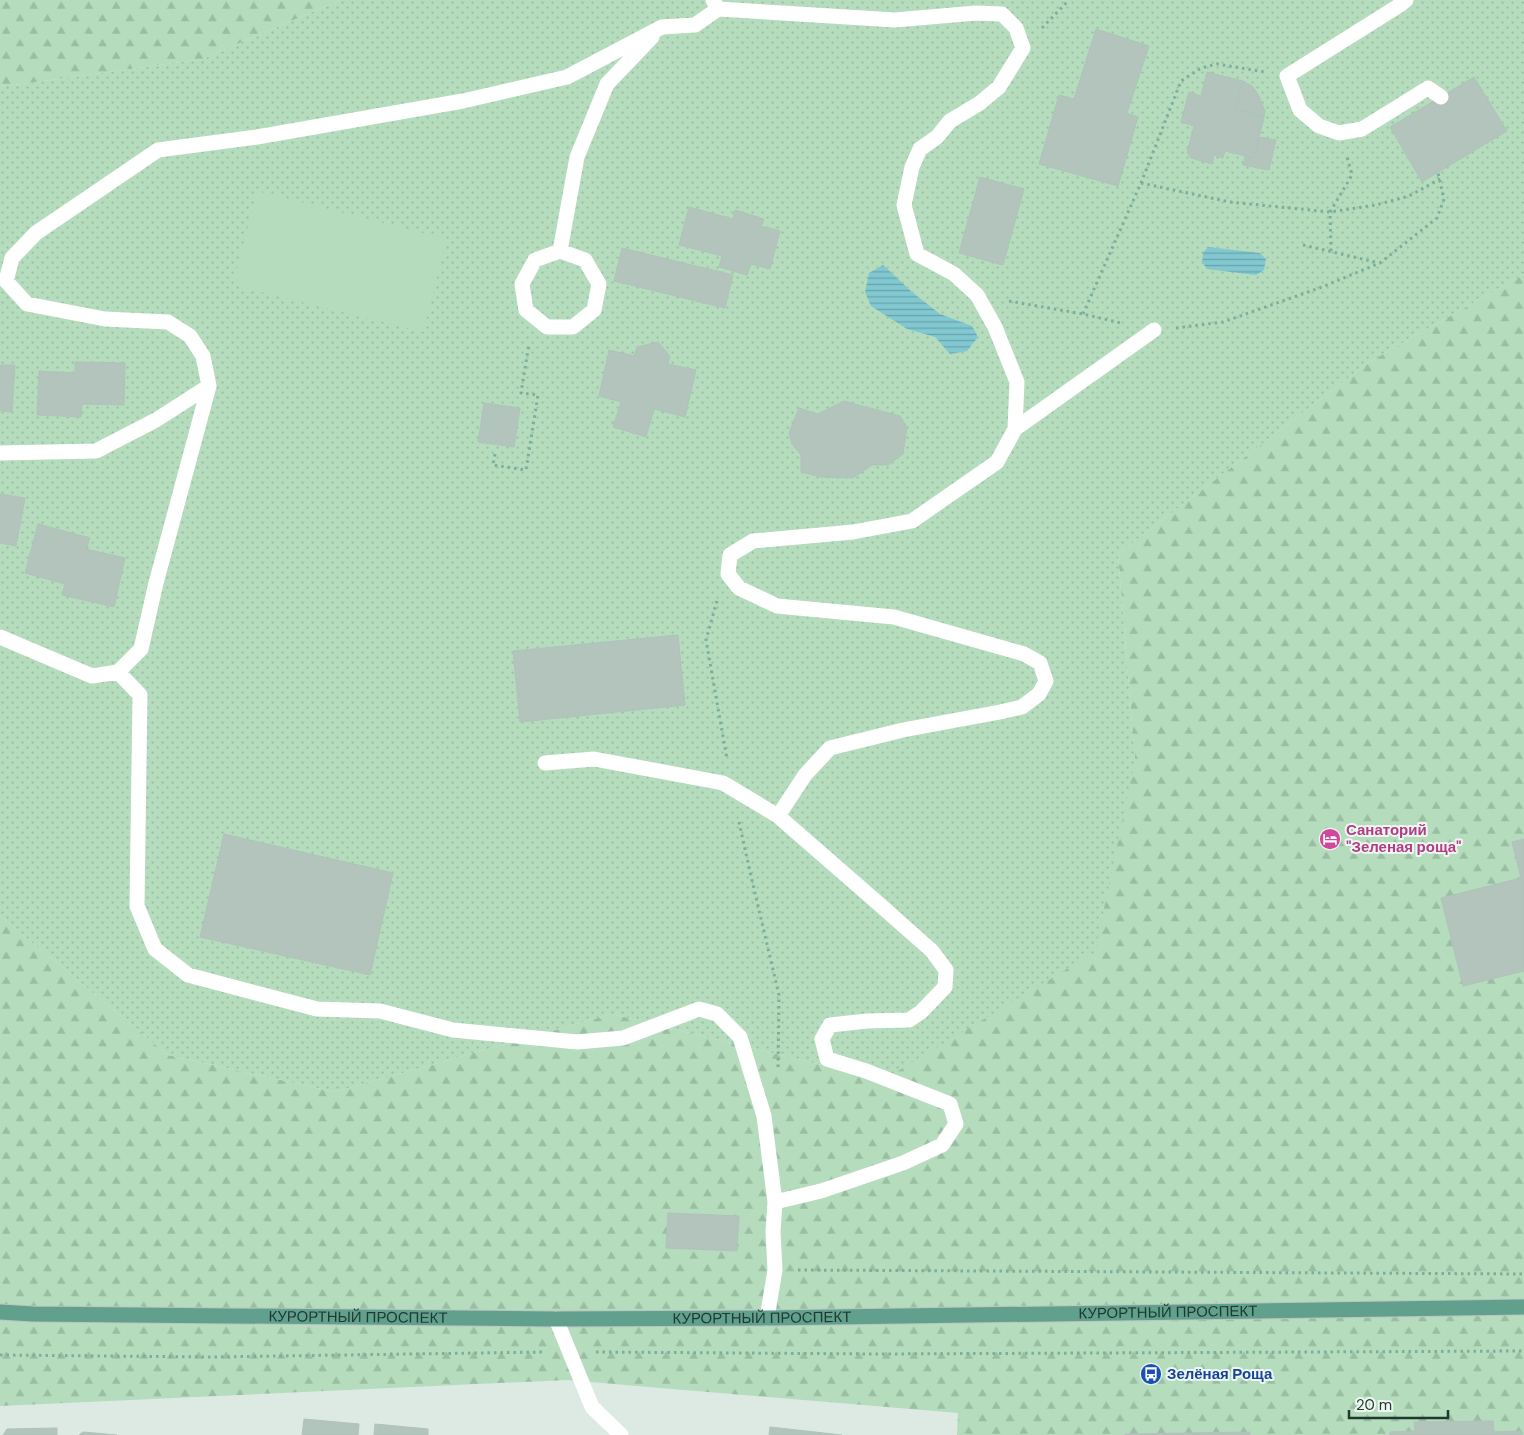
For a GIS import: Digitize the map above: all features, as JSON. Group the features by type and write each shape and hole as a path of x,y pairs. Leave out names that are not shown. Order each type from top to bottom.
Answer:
{"main road":[{"name":"КУРОРТНЫЙ ПРОСПЕКТ","path":"0,1312 32,1314 556,1319 768,1318 1524,1307"}],"lane":[{"path":"1406,0 1287,76 1300,110 1319,126 1339,133 1362,129 1428,88 1441,97"},
{"path":"0,637 92,676 118,672 141,649 156,583 209,386 203,356 190,336 168,322 106,319 27,304 6,281 12,258 36,233 158,150 257,137 453,103 567,77 662,27 695,25 716,5 895,20 976,13 1002,14 1016,28 1023,48 999,87 980,103 950,121 937,136 920,149 912,166 904,205 917,254 954,274 977,295 995,327 1017,382 1015,429"},
{"path":"560,251 576,157 607,84 662,27"},
{"path":"560,251 585,260 599,284 594,310 573,327 547,327 526,310 522,284 535,260 560,251"},
{"path":"778,816 805,775 830,748 903,730 1022,707 1039,694 1046,681 1040,663 1024,654 894,617 778,606 739,588 728,574 730,555 753,541 853,532 912,521 997,462 1015,429 1154,330"},
{"path":"0,453 96,451 156,420 209,386"},
{"path":"118,672 140,695 136,906 155,949 188,975 318,1009 380,1011 453,1030 577,1042 623,1038 699,1009 717,1014 740,1036 764,1116 775,1202 773,1232 775,1270 768,1318"},
{"path":"544,764 594,759 723,783 778,816 932,951 946,970 945,987 921,1012 908,1020 867,1021 830,1025 822,1039 827,1059 866,1071 950,1104 956,1124 942,1145 903,1163 822,1191 775,1202"},
{"path":"556,1319 592,1407 621,1435"}],"path":[{"path":"1023,48 1070,0"},
{"path":"1082,314 1141,183 1181,81 1201,68 1217,64 1287,76"},
{"path":"1331,252 1330,212 1352,175 1339,133"},
{"path":"977,295 1082,314 1154,330 1223,322 1322,287 1380,263 1437,218 1444,199 1438,173"},
{"path":"1141,183 1230,202 1330,212 1376,206 1409,196 1440,179"},
{"path":"1303,245 1380,263"},
{"path":"495,454 493,465 526,470 538,395 521,394 533,316"},
{"path":"719,593 706,640 732,788 779,995 778,1074"},
{"path":"775,1270 1524,1274"},
{"path":"0,1355 212,1357 569,1351 879,1354 1524,1350"}],"green space":[{"path":"0,0 340,0 203,59 0,87"},
{"path":"340,0 1524,0 1524,274 1369,362 1118,554 1135,760 1095,952 883,1080 612,1014 335,1092 168,1055 0,916 0,87 203,59"},
{"path":"257,191 447,239 423,332 233,285"},
{"path":"1524,274 1524,1435 957,1435 958,1413 567,1380 0,1406 0,916 168,1055 335,1092 612,1014 883,1080 1135,760 1118,554 1369,362"}],"water":[{"path":"1208,247 1260,253 1266,259 1264,270 1256,275 1207,269 1202,262 1203,253"},
{"path":"883,265 912,292 940,314 972,326 978,337 967,351 950,354 935,337 907,329 871,306 865,292 869,273"}],"building":[{"path":"1096,29 1149,46 1127,113 1138,117 1118,186 1039,164 1059,95 1074,99"},
{"path":"1207,72 1243,81 1235,109 1264,117 1254,158 1225,151 1223,158 1214,155 1212,164 1191,158 1187,152 1194,126 1181,122 1189,92 1201,96"},
{"path":"1474,77 1507,131 1422,182 1390,127"},
{"path":"1243,81 1252,86 1258,94 1265,111 1264,117 1235,109"},
{"path":"1259,137 1276,140 1269,170 1243,165 1245,156 1254,158"},
{"path":"980,177 1024,189 1003,265 959,253"},
{"path":"689,207 733,219 735,210 764,219 761,226 780,231 770,269 751,264 747,275 719,267 722,256 679,245"},
{"path":"622,248 733,275 725,308 614,281"},
{"path":"658,342 670,356 668,364 696,370 685,417 654,409 646,437 613,427 621,402 599,396 609,350 634,356 637,347"},
{"path":"75,362 125,363 124,405 82,404 81,417 37,415 39,371 75,373"},
{"path":"0,365 15,365 12,412 0,411"},
{"path":"844,401 900,416 907,427 903,454 888,465 872,465 853,478 821,477 801,472 801,455 792,444 789,433 799,408 818,414"},
{"path":"484,403 520,408 514,447 478,442"},
{"path":"0,494 25,498 16,546 0,543"},
{"path":"38,524 90,538 86,549 125,558 114,607 62,595 65,584 25,573"},
{"path":"678,635 685,705 520,722 513,651"},
{"path":"224,834 393,873 370,975 200,937"},
{"path":"1524,839 1524,971 1463,986 1441,898 1521,878 1512,842"},
{"path":"668,1213 739,1216 737,1251 666,1248"},
{"path":"304,1419 359,1424 358,1435 302,1435"},
{"path":"1493,1421 1494,1432 1522,1431 1522,1435 1390,1435 1390,1432 1415,1431 1414,1422"},
{"path":"375,1424 428,1429 428,1435 374,1435"},
{"path":"770,1427 842,1435 769,1435"},
{"path":"57,1428 57,1435 3,1435 7,1429"},
{"path":"83,1432 117,1435 79,1435"},
{"path":"1250,1432 1250,1435 1125,1435 1125,1434"}],"place":[{"name":"Санаторий \"Зеленая роща\"","path":"1330,839"},
{"name":"Зелёная Роща","path":"1151,1374"}]}
